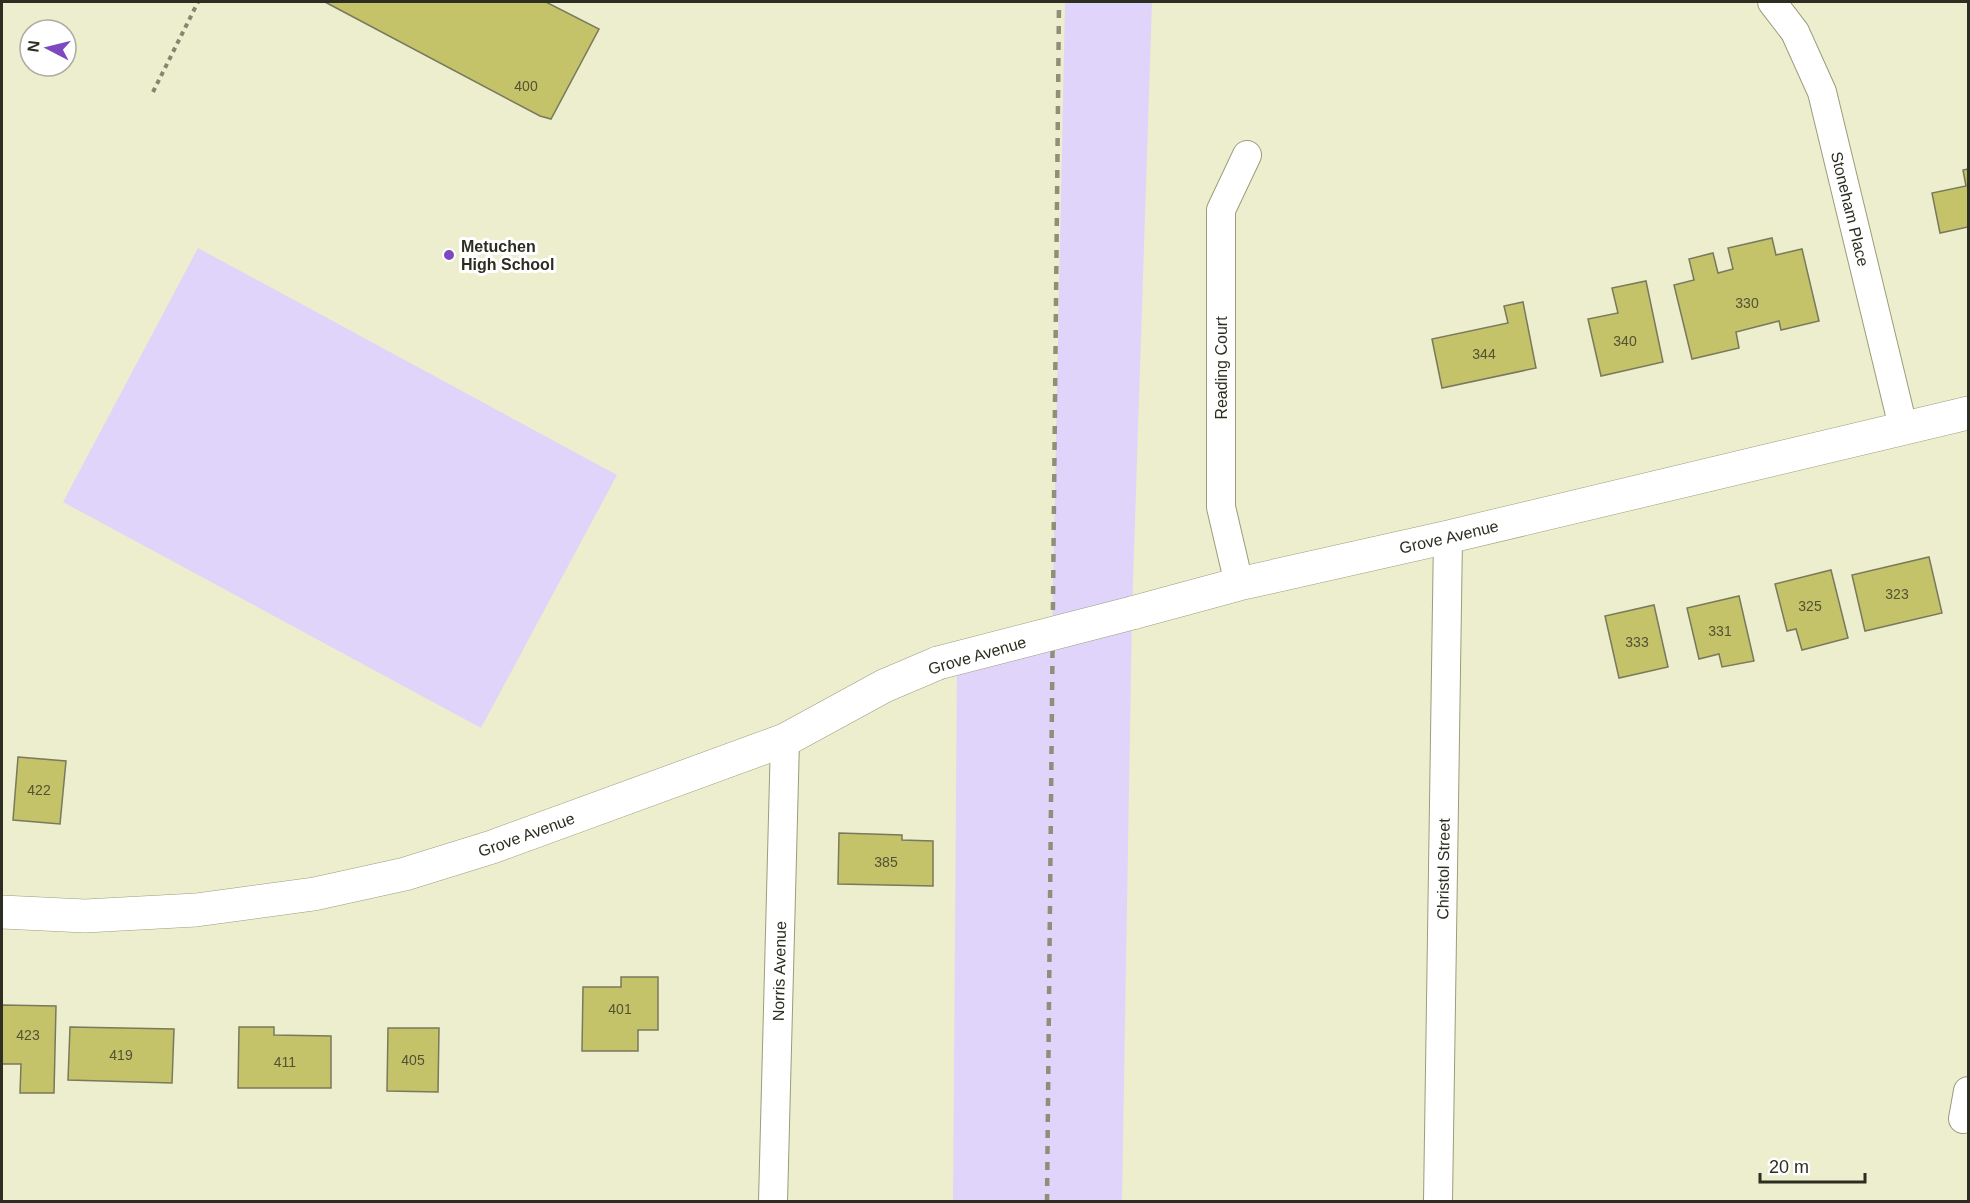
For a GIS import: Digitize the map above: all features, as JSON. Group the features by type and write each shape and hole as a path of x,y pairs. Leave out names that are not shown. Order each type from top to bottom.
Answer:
{"street":[{"name":"Stoneham Place","path":"1772,2 1795,32 1822,92 1903,427"},
{"name":"Reading Court","path":"1239,584 1221,507 1221,210 1247,155"},
{"name":"Grove Avenue","path":"2,912 85,916 186,911 360,886 492,847 785,740 884,686 938,663 1239,584 1448,537 1968,412"},
{"name":"Christol Street","path":"1438,1202 1448,537"},
{"name":"Norris Avenue","path":"773,1202 785,740"},
{"path":"1963,1119 1968,1091"}],"path":[{"path":"153,92 198,2"}],"shaded area":[{"path":"1065,2 1152,2 1132,613 1122,1201 953,1202 957,659 1052,632"},
{"path":"198,248 617,475 481,728 63,502"}],"building":[{"path":"325,2 546,2 599,29 551,119 540,116"},
{"path":"1968,169 1968,227 1940,233 1932,193 1966,186 1963,170"},
{"path":"1772,238 1776,255 1802,249 1819,321 1781,330 1779,321 1736,332 1739,348 1692,359 1674,285 1694,280 1689,259 1713,253 1718,273 1733,269 1728,248"},
{"path":"1646,281 1663,362 1601,376 1588,319 1618,313 1612,288"},
{"path":"1523,302 1536,368 1442,388 1432,339 1508,323 1504,306"},
{"path":"1929,557 1942,613 1865,631 1852,575"},
{"path":"1831,570 1848,638 1802,650 1796,629 1787,631 1775,584"},
{"path":"1739,596 1754,661 1722,667 1719,654 1699,659 1687,608"},
{"path":"1654,605 1668,667 1619,678 1605,616"},
{"path":"18,757 66,761 60,824 13,820"},
{"path":"839,833 902,835 902,840 933,841 933,886 838,884"},
{"path":"621,977 658,977 658,1030 638,1030 638,1051 582,1051 583,987 621,987"},
{"path":"2,1005 56,1006 54,1093 20,1093 21,1064 2,1064"},
{"path":"70,1027 174,1029 172,1083 68,1080"},
{"path":"239,1027 274,1027 274,1035 331,1036 331,1088 238,1088"},
{"path":"388,1028 439,1028 438,1092 387,1091"}],"railway":[{"path":"1047,1202 1059,2"}],"place":[{"name":"Metuchen High School","path":"449,255"}]}
